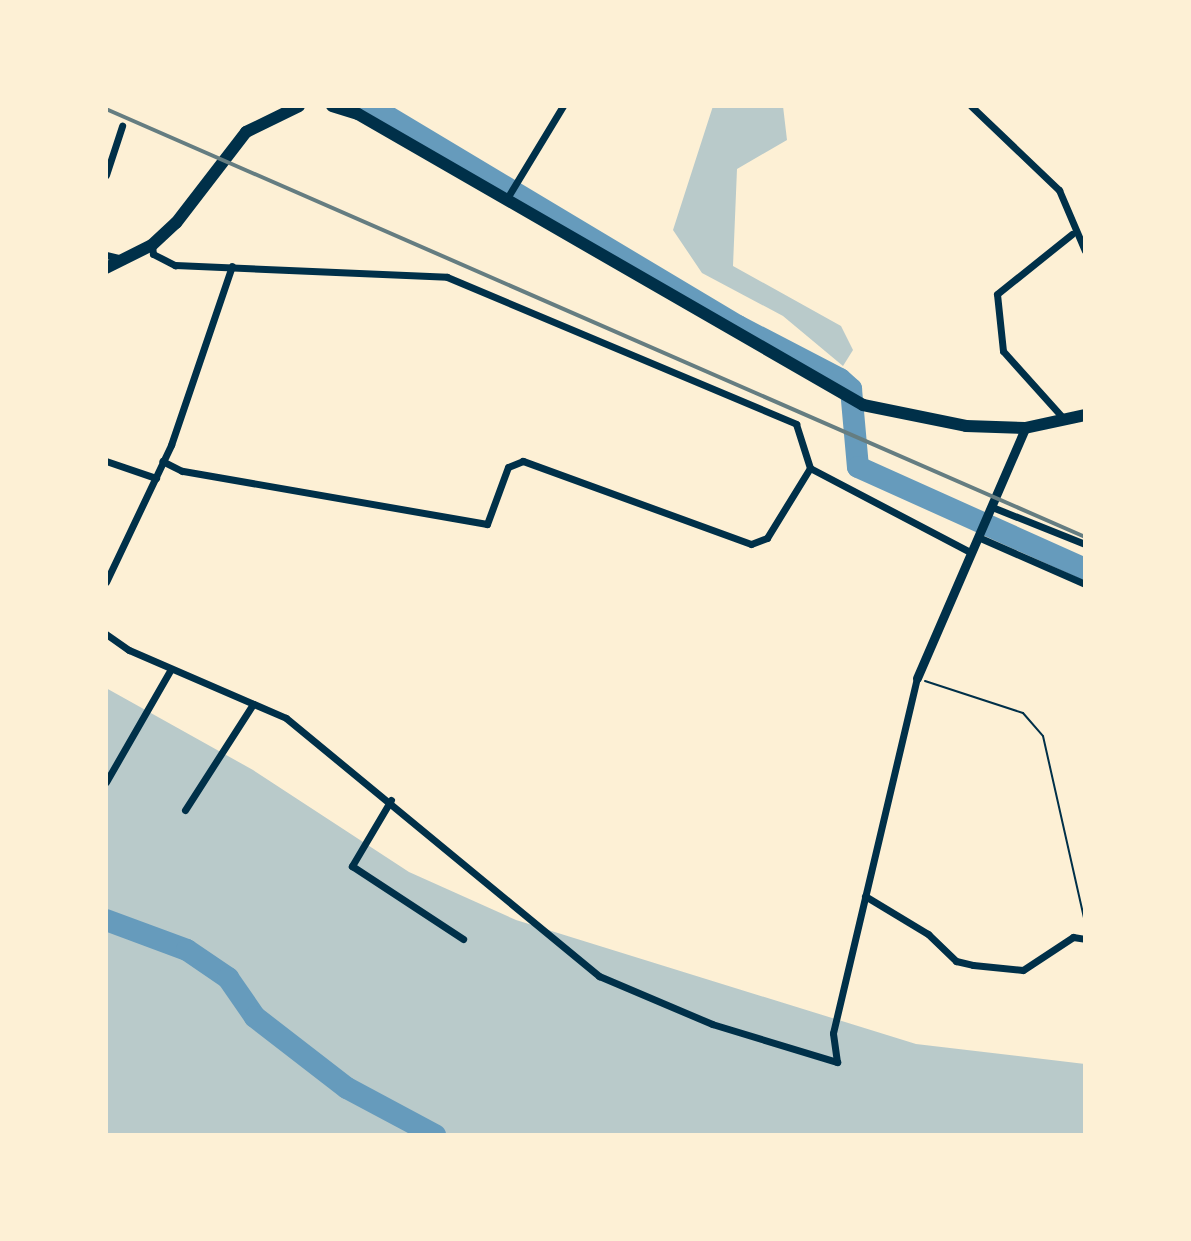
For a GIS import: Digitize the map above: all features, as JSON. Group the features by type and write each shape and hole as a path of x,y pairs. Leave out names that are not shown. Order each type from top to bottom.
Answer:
{"highway":[{"path":"106,268 152,245 246,132 299,106"},
{"path":"332,106 507,198 863,405 914,419 1025,428 1065,422 1085,415"}],"street":[{"path":"507,198 563,106"},
{"path":"971,106 1059,190 1072,234 1085,251"},
{"path":"106,175 122,126"},
{"path":"1065,422 1003,351 997,294 1072,234"},
{"path":"152,245 153,254 175,265 447,277 796,424 810,468 970,552"},
{"path":"106,255 127,260"},
{"path":"106,582 156,478 232,266"},
{"path":"106,634 171,669 286,718 391,800 599,976 712,1024 837,1062 833,1033 917,678 1025,428"},
{"path":"106,461 156,478"},
{"path":"162,461 182,471 487,524 508,467 523,461 751,544 767,538 810,468"},
{"path":"992,507 1085,544"},
{"path":"978,537 1085,584"},
{"path":"106,782 171,669"},
{"path":"185,810 253,704"},
{"path":"391,800 352,866 463,939"},
{"path":"865,896 928,934 956,961 973,965 1023,970 1073,937 1085,939"}],"path":[{"path":"917,678 1023,713 1043,736 1085,923"}],"shaded area":[{"path":"713,106 783,106 787,140 737,169 733,266 841,326 853,350 843,366 783,316 702,273 673,230"},
{"path":"106,688 253,770 409,872 516,920 916,1044 1085,1064 1085,1135 106,1135"}],"waterway":[{"path":"370,106 738,326 840,379 851,389 858,467 1085,569"},
{"path":"106,920 187,950 228,978 255,1017 347,1088 435,1135"}],"railway":[{"path":"106,109 1085,537"}]}
